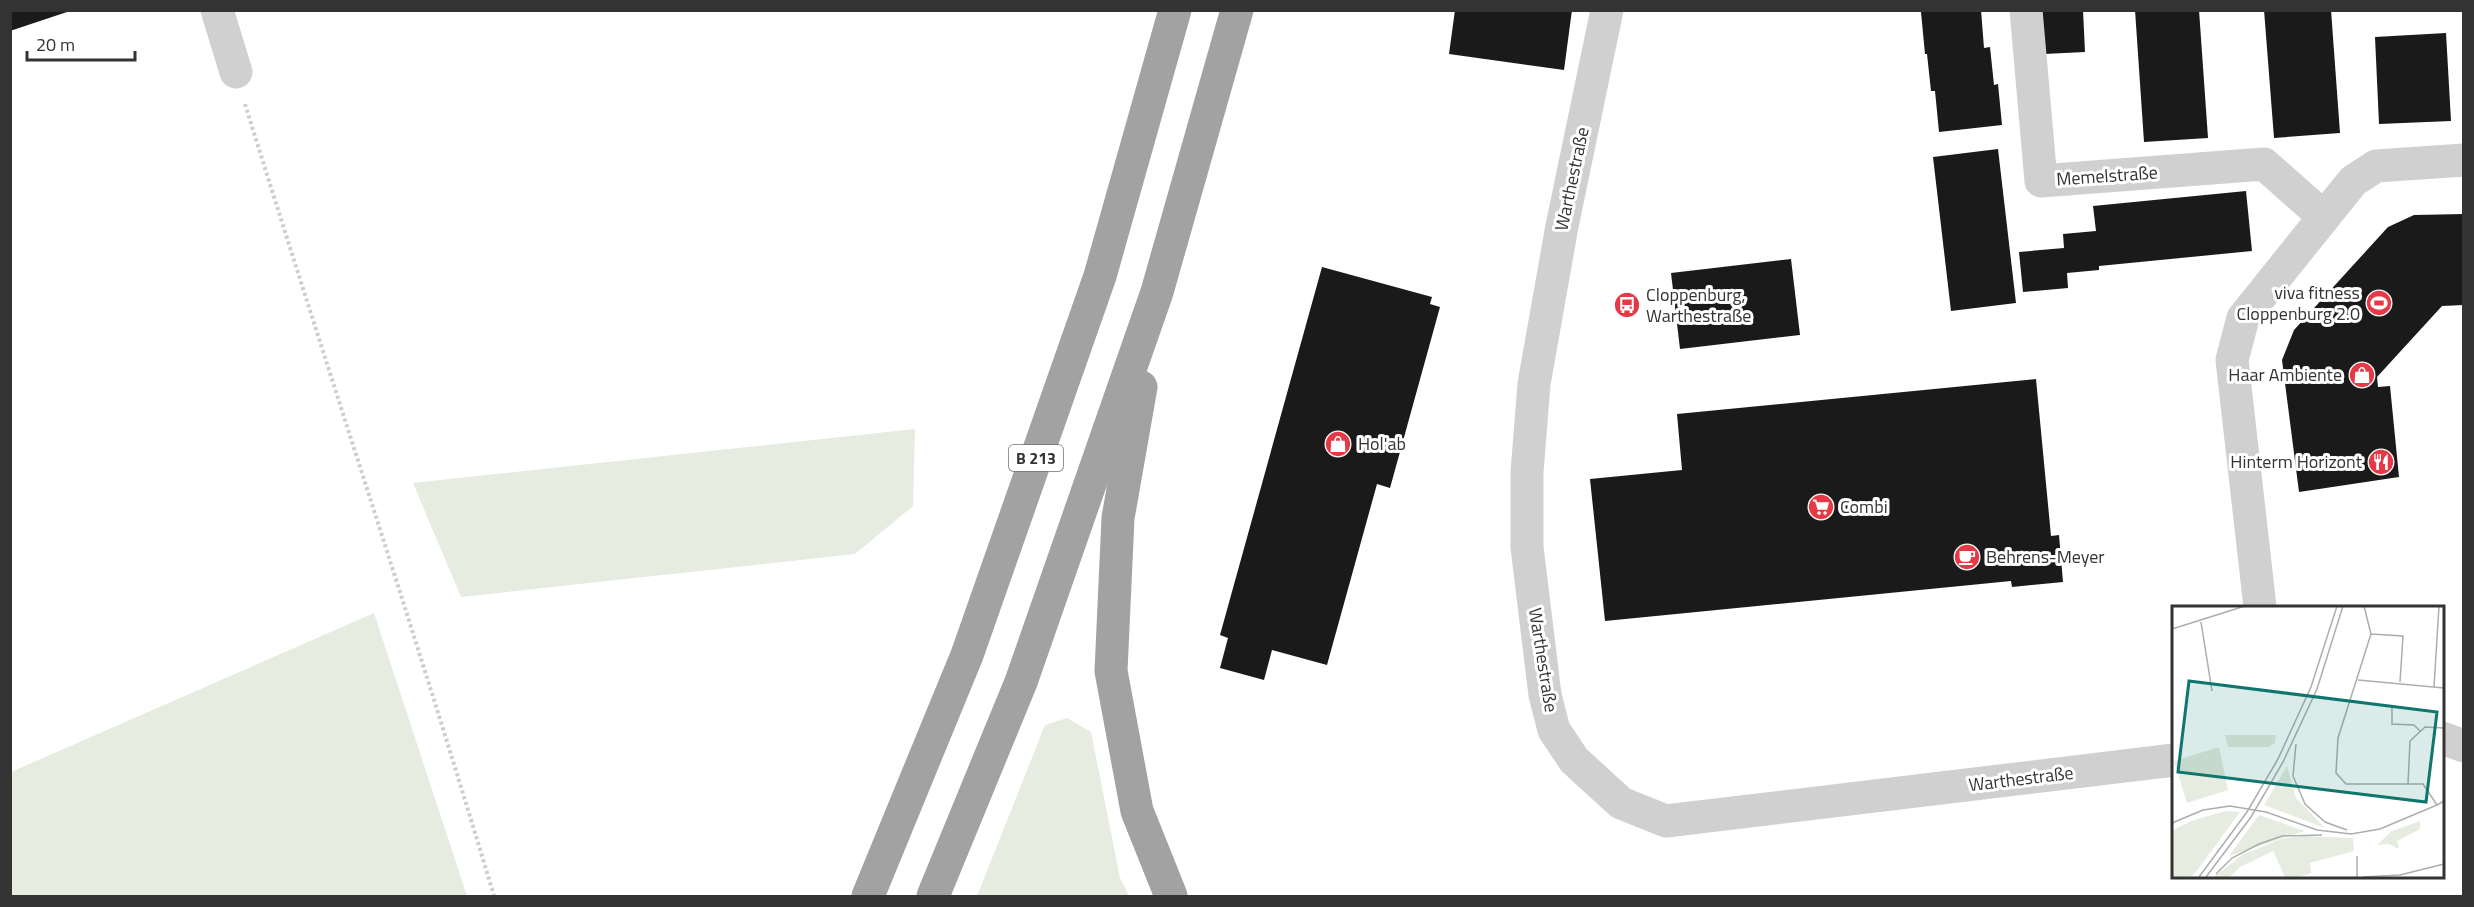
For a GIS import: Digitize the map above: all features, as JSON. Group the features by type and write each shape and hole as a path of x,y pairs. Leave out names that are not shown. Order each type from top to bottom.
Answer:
{"highway":[{"name":"B 213","path":"868,897 967,655 1100,276 1175,10"},
{"path":"933,897 1021,682 1157,292 1237,10"},
{"path":"1157,292 1118,518 1111,671 1137,811 1171,897"}],"street":[{"path":"218,10 236,72"},
{"name":"Warthestraße","path":"1607,10 1562,226 1534,384 1527,472 1527,547 1545,695 1554,730 1574,760 1622,803 1666,821 2172,760"},
{"name":"Memelstraße","path":"2026,10 2041,181 2264,164 2324,217"},
{"path":"2260,606 2232,360 2243,318 2353,181 2376,166 2463,160"},
{"path":"2444,739 2463,746"}],"path":[{"path":"236,72 313,323 447,737 494,897"}],"shaded area":[{"path":"915,429 913,506 855,554 461,597 413,483"},
{"path":"374,613 467,896 11,896 11,772"},
{"path":"1067,718 1091,732 1120,878 1129,896 977,896 1045,725"}],"building":[{"path":"10,10 70,10 70,11 10,31"},
{"path":"1455,10 1572,10 1564,70 1449,54"},
{"path":"1981,10 1984,48 1990,47 1994,85 1998,84 2002,125 1939,132 1935,91 1931,91 1927,54 1925,54 1921,12"},
{"path":"2042,10 2083,10 2085,52 2044,54"},
{"path":"2135,10 2199,10 2208,138 2144,142"},
{"path":"2264,10 2331,10 2340,133 2274,138"},
{"path":"2446,33 2451,121 2379,124 2375,37"},
{"path":"1998,149 2016,303 1951,311 1933,157"},
{"path":"2246,191 2252,251 2099,266 2099,270 2067,273 2068,288 2023,292 2019,252 2064,248 2063,234 2096,231 2093,206"},
{"path":"2464,214 2464,305 2442,306 2377,377 2378,387 2390,386 2399,477 2299,492 2282,360 2294,330 2388,227 2414,215"},
{"path":"1791,259 1800,335 1680,349 1671,273"},
{"path":"1322,267 1432,297 1430,304 1440,307 1390,488 1377,484 1327,665 1272,650 1264,680 1220,668 1228,638 1220,635"},
{"name":"Combi","path":"2036,379 2051,536 2059,535 2063,582 2012,587 2011,581 1605,621 1590,479 1682,470 1677,414"}],"place":[{"name":"viva fitness Cloppenburg 2.0","path":"2379,303"},
{"name":"Cloppenburg, Warthestraße","path":"1627,305"},
{"name":"Haar Ambiente","path":"2362,375"},
{"name":"Hol'ab","path":"1338,444"},
{"name":"Hinterm Horizont","path":"2381,462"},
{"name":"Combi","path":"1821,507"},
{"name":"Behrens-Meyer","path":"1967,557"}]}
